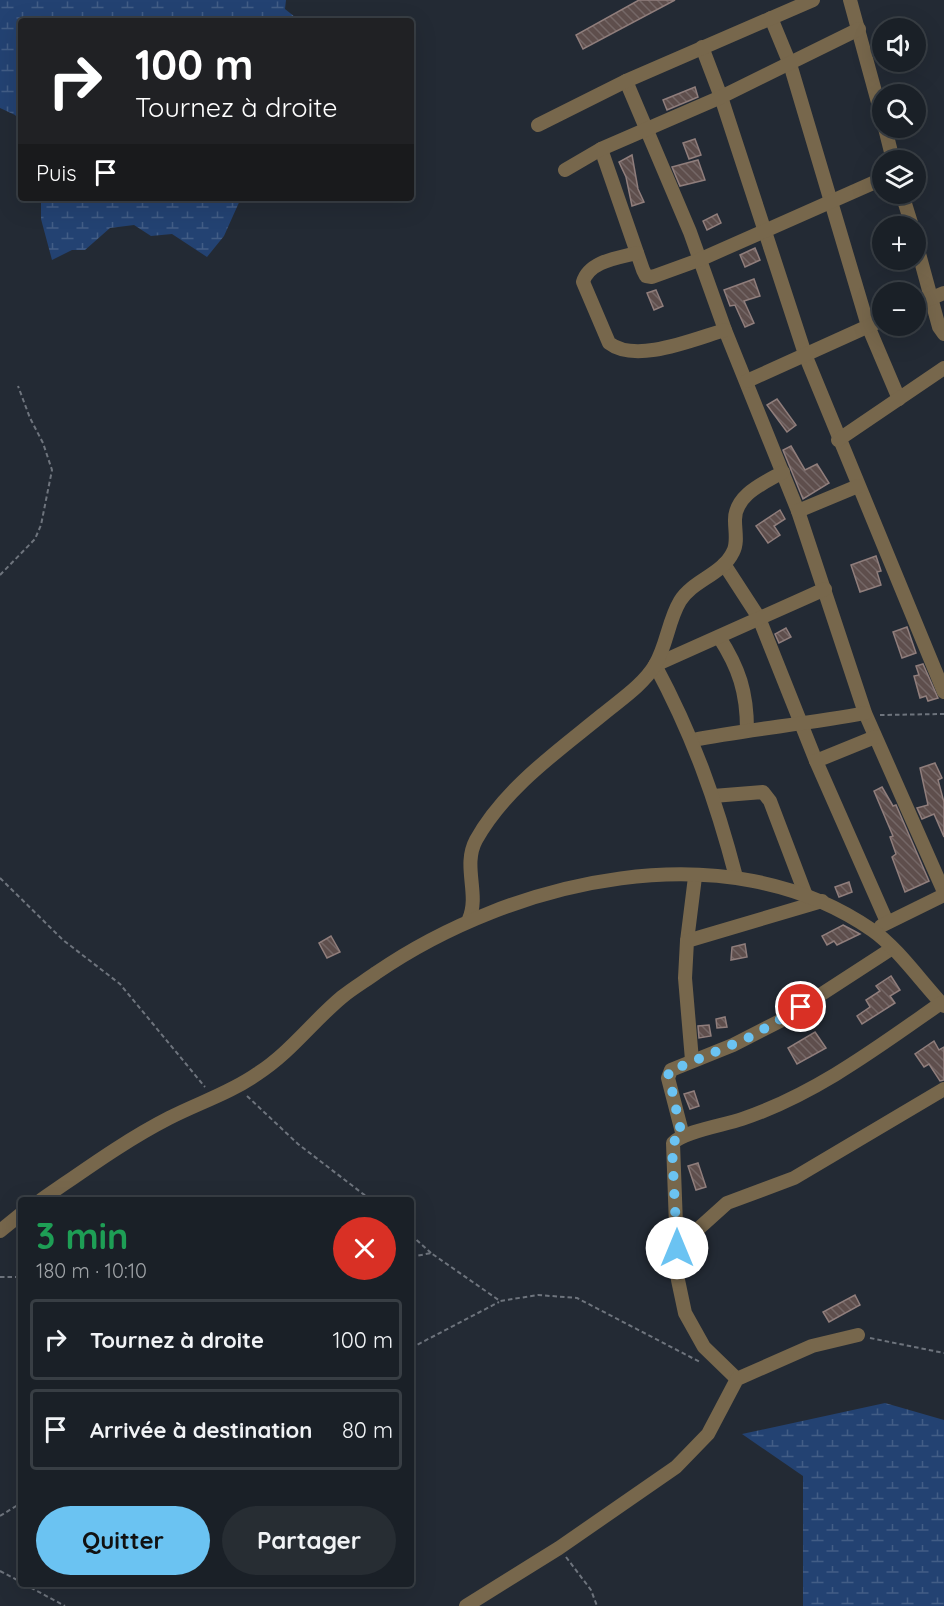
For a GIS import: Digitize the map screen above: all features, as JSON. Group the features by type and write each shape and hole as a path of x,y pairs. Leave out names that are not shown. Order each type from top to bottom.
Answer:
{"street":[{"path":"538,125 626,81 813,0"},
{"path":"850,0 873,84"},
{"path":"771,18 790,64 868,326 899,399"},
{"path":"565,170 601,149 721,97 859,29"},
{"path":"702,47 721,97 806,357 838,440 944,692"},
{"path":"626,81 798,511 865,713 944,894 887,922 874,931"},
{"path":"601,149 646,276 652,277 699,260 763,229 872,183"},
{"path":"637,252 594,266 585,273 583,282 609,342 617,349 643,351 725,330"},
{"path":"926,266 938,296 939,327 944,334"},
{"path":"747,381 806,357 872,324"},
{"path":"838,440 944,368"},
{"path":"469,919 474,908 470,858 482,832 520,785 638,685 655,665 680,601 693,584 724,564 734,551 735,518 744,496 783,472"},
{"path":"798,511 858,486"},
{"path":"724,564 759,618 816,761 887,922"},
{"path":"655,665 825,590"},
{"path":"720,637 743,681 747,730"},
{"path":"655,665 693,740 713,796 736,877"},
{"path":"693,740 747,730 802,725 865,713"},
{"path":"816,761 875,737"},
{"path":"713,796 763,792 770,801 805,893"},
{"path":"46,1197 143,1133 237,1087 280,1058 342,997 407,953 469,919 519,902 585,885 653,876 736,877 805,893 874,931 943,1004 815,1088 748,1117 675,1140 672,1147 679,1291 691,1328 715,1359 737,1379"},
{"path":"692,1060 685,978 695,876"},
{"path":"687,941 822,901"},
{"path":"682,1136 668,1076 671,1070 733,1045 780,1021 891,949"},
{"path":"677,1248 727,1203 794,1178 944,1089"},
{"path":"0,1231 18,1216"},
{"path":"466,1606 661,1480 690,1456 708,1434 737,1379 812,1346 858,1335"}],"path":[{"path":"0,575 35,539 52,470 18,386"},
{"path":"865,713 891,717 944,714"},
{"path":"0,878 63,940 120,984 214,1097"},
{"path":"237,1087 298,1144 367,1197"},
{"path":"414,1238 431,1253 500,1301"},
{"path":"414,1256 431,1253"},
{"path":"0,1277 18,1277"},
{"path":"414,1346 500,1301 538,1295 577,1298 705,1365"},
{"path":"858,1335 944,1353"},
{"path":"0,1516 18,1505"},
{"path":"559,1548 591,1590 597,1606"},
{"path":"0,1571 18,1581"},
{"path":"29,1587 65,1606"}],"green space":[{"path":"0,0 286,0 285,9 296,18 18,18 18,118 0,108"},
{"path":"41,201 240,201 224,236 207,257 172,234 151,236 134,225 110,228 85,250 72,250 52,260 41,219"},
{"path":"885,1403 944,1420 944,1606 803,1606 803,1476 742,1434"}],"building":[{"path":"639,0 675,0 583,49 576,35"},
{"path":"695,87 698,97 667,110 663,100"},
{"path":"695,139 701,155 689,159 683,143"},
{"path":"632,155 638,189 644,202 632,206 626,177 619,162"},
{"path":"698,160 705,180 680,186 672,167"},
{"path":"717,214 721,223 707,230 703,221"},
{"path":"755,248 760,260 745,267 740,255"},
{"path":"754,279 760,296 744,301 754,323 745,327 735,305 730,306 724,290"},
{"path":"656,290 663,306 654,310 647,293"},
{"path":"777,399 796,425 787,432 767,405"},
{"path":"791,446 805,470 817,464 829,483 803,499 783,450"},
{"path":"780,510 785,519 774,526 780,535 768,543 756,526"},
{"path":"876,556 881,571 877,572 881,585 860,592 851,565"},
{"path":"907,627 916,653 902,658 893,632"},
{"path":"786,628 791,637 779,643 775,634"},
{"path":"923,664 938,698 928,701 926,696 920,698 914,676 919,675 916,666"},
{"path":"935,763 942,778 938,780 944,802 944,837 934,814 922,819 917,808 928,805 920,768"},
{"path":"882,787 893,806 896,805 929,881 905,892 892,857 896,854 890,837 893,836 874,791"},
{"path":"849,882 852,892 839,897 835,887"},
{"path":"843,925 860,934 837,945 834,941 827,945 822,936"},
{"path":"331,936 340,952 327,958 319,943"},
{"path":"745,944 747,957 731,960 732,947"},
{"path":"891,976 900,990 890,996 895,1003 862,1024 857,1016 870,1007 866,1000 880,991 876,986"},
{"path":"725,1017 727,1027 717,1028 716,1019"},
{"path":"709,1025 711,1036 699,1038 698,1026"},
{"path":"815,1032 826,1048 797,1064 788,1048"},
{"path":"934,1041 939,1050 944,1047 944,1080 940,1081 929,1064 924,1067 915,1054"},
{"path":"694,1091 699,1106 690,1109 684,1094"},
{"path":"698,1163 706,1187 696,1190 688,1166"},
{"path":"855,1295 860,1305 829,1322 823,1312"}],"route":[{"path":"677,1248 678,1222 672,1147 675,1140 682,1136 668,1072 750,1037 801,1007"}]}
